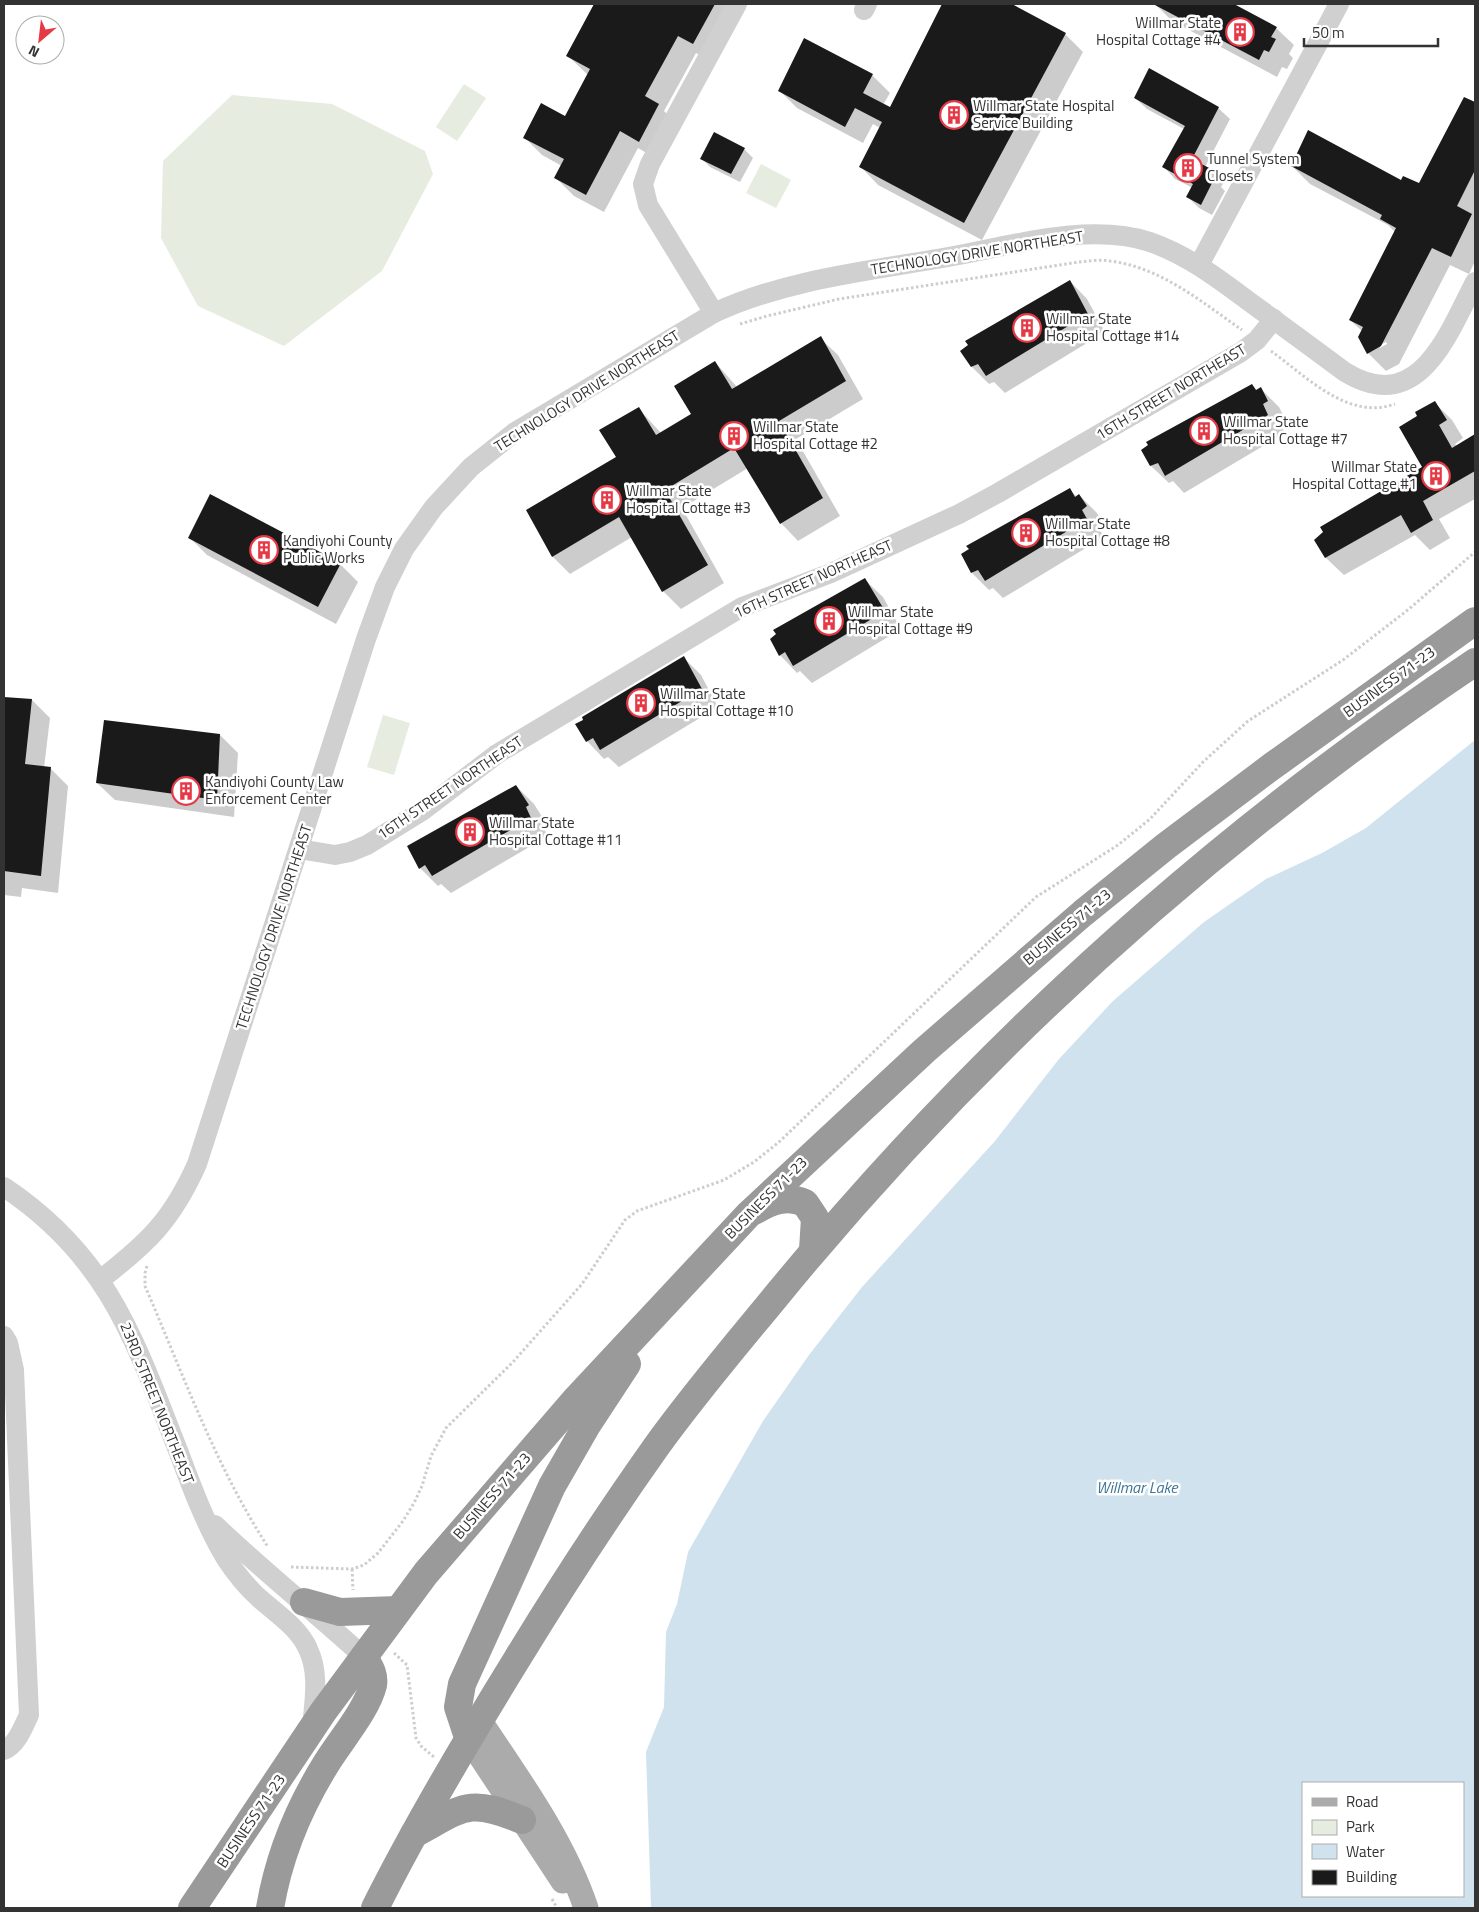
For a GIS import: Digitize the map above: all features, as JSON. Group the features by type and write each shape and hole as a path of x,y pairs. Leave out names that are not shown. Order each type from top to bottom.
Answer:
{"highway":[{"name":"BUSINESS 71-23","path":"192,1908 311,1730 376,1653 398,1610 494,1493 577,1398 748,1214 916,1058 1083,913 1166,846 1271,767 1475,621"},
{"path":"375,1908 414,1834 474,1729 574,1567 656,1448 704,1383 813,1250 874,1180 976,1071 1088,966 1223,849 1319,774 1423,697 1475,662"},
{"path":"748,1214 776,1200 792,1199 805,1203 815,1218 813,1250"},
{"path":"474,1729 458,1707 462,1684 552,1486 587,1425 633,1355 706,1259"},
{"path":"304,1602 340,1612 398,1610"},
{"path":"270,1908 278,1870 294,1824 325,1766 370,1693 376,1653"},
{"path":"414,1834 469,1807 488,1808 522,1820"}],"main road":[{"path":"474,1729 522,1820 582,1908"},
{"path":"474,1729 558,1842 578,1882 586,1908"}],"street":[{"path":"714,314 648,205 643,184 650,164 737,4"},
{"path":"1200,265 1340,4"},
{"name":"TECHNOLOGY DRIVE NORTHEAST","path":"100,1280 138,1251 152,1237 176,1207 190,1181 202,1151 298,849 382,594 404,549 434,507 471,467 506,438 714,314 752,296 794,284 1042,240 1082,236 1127,236 1165,248 1200,265 1356,379 1370,384 1392,384 1410,379 1427,366 1445,339 1475,282"},
{"name":"16TH STREET NORTHEAST","path":"298,849 335,855 350,852 366,845 422,811 497,754 742,607 831,573 960,514 1241,352 1257,340 1274,319"},
{"name":"23RD STREET NORTHEAST","path":"4,1187 46,1218 67,1238 100,1280 140,1355 204,1514 225,1556 240,1577 296,1632 308,1648 314,1663 315,1678 311,1730"},
{"path":"4,1336 8,1343 14,1370 29,1715 20,1734 4,1750"},
{"name":"23RD STREET NORTHEAST","path":"204,1514 257,1565 304,1602 376,1653"}],"path":[{"path":"738,325 767,316 839,300 1079,262 1108,260 1134,266 1179,286 1338,399 1376,408 1400,402"},
{"path":"287,1565 302,1569 352,1568 370,1561 403,1521 422,1486 431,1456 446,1428 513,1362 582,1284 625,1220 637,1211 736,1174 779,1142 956,976 1036,897 1118,845 1150,818 1203,762 1242,726 1343,660 1409,609 1475,552"},
{"path":"152,1260 144,1273 146,1286 227,1478 272,1552"},
{"path":"352,1568 353,1592"},
{"path":"376,1653 407,1665 416,1738 428,1753 442,1761"}],"green space":[{"path":"464,84 486,98 457,141 436,127"},
{"path":"232,95 332,104 425,151 433,174 382,271 284,346 198,306 161,238 163,161"},
{"path":"761,164 791,180 776,208 746,193"},
{"path":"383,715 410,723 394,775 367,767"}],"water":[{"name":"Willmar Lake","path":"1475,740 1475,1908 651,1908 646,1752 664,1707 666,1632 677,1604 688,1552 763,1421 809,1355 862,1287 995,1141 1059,1059 1113,1001 1204,922 1266,879 1322,853 1366,828"}],"building":[{"path":"594,4 715,4 693,44 678,36 645,96 659,104 639,142 620,131 586,195 554,178 564,159 523,138 541,103 565,116 590,69 566,56"},
{"name":"Willmar State Hospital Service Building","path":"942,4 1012,4 1066,33 964,223 859,167 882,122 855,108 845,127 778,91 804,38 873,74 863,93 890,107"},
{"name":"Willmar State Hospital Cottage #4","path":"1153,4 1234,4 1277,27 1271,37 1276,39 1269,52 1264,50 1259,60"},
{"path":"1149,68 1219,107 1192,159 1213,170 1209,176 1214,179 1201,205 1186,197 1193,184 1162,167 1185,126 1134,98"},
{"path":"1464,97 1475,102 1475,170 1457,206 1472,214 1451,257 1432,248 1381,346 1367,354 1358,337 1363,327 1349,320 1396,228 1380,219 1382,215 1291,166 1308,130 1401,180 1403,176 1419,183"},
{"path":"714,132 745,148 731,174 700,159"},
{"name":"Willmar State Hospital Cottage #14","path":"1070,280 1088,314 986,376 978,364 971,367 960,351 968,345 965,341"},
{"path":"821,336 846,381 779,421 823,498 780,524 734,448 665,490 708,565 662,592 619,517 552,557 526,510 616,457 599,430 639,407 656,435 691,414 674,386 715,361 732,389"},
{"name":"Willmar State Hospital Cottage #7","path":"1252,384 1256,390 1261,387 1268,401 1263,404 1268,415 1165,476 1158,463 1150,466 1141,450 1148,445 1146,442"},
{"name":"Willmar State Hospital Cottage #1","path":"1435,401 1447,420 1439,425 1452,448 1475,434 1475,471 1423,501 1433,520 1411,533 1401,515 1325,558 1314,540 1323,532 1320,527 1422,467 1399,427 1417,416 1415,412"},
{"name":"Willmar State Hospital Cottage #8","path":"1070,488 1075,497 1079,494 1087,506 1082,510 1087,519 985,581 978,570 971,573 961,554 969,549 966,546"},
{"name":"Kandiyohi County Public Works","path":"210,494 341,563 318,607 188,538"},
{"name":"Willmar State Hospital Cottage #9","path":"865,578 885,611 793,666 785,652 779,656 770,639 776,634 773,630"},
{"name":"Willmar State Hospital Cottage #10","path":"684,656 702,689 600,750 593,738 586,742 575,724 583,720 582,717"},
{"path":"4,697 32,699 25,764 51,767 41,876 4,871"},
{"path":"104,720 220,734 217,800 96,783"},
{"name":"Willmar State Hospital Cottage #11","path":"516,785 529,805 526,807 531,818 432,876 425,865 419,869 407,846"}],"place":[{"name":"Willmar State Hospital Cottage #4","path":"1240,32"},
{"name":"Willmar State Hospital Service Building","path":"954,115"},
{"name":"Tunnel System Closets","path":"1188,168"},
{"name":"Willmar State Hospital Cottage #14","path":"1027,328"},
{"name":"Willmar State Hospital Cottage #7","path":"1204,431"},
{"name":"Willmar State Hospital Cottage #2","path":"734,436"},
{"name":"Willmar State Hospital Cottage #1","path":"1436,476"},
{"name":"Willmar State Hospital Cottage #3","path":"607,500"},
{"name":"Willmar State Hospital Cottage #8","path":"1026,533"},
{"name":"Kandiyohi County Public Works","path":"264,550"},
{"name":"Willmar State Hospital Cottage #9","path":"829,621"},
{"name":"Willmar State Hospital Cottage #10","path":"641,703"},
{"name":"Kandiyohi County Law Enforcement Center","path":"186,791"},
{"name":"Willmar State Hospital Cottage #11","path":"470,832"}]}
